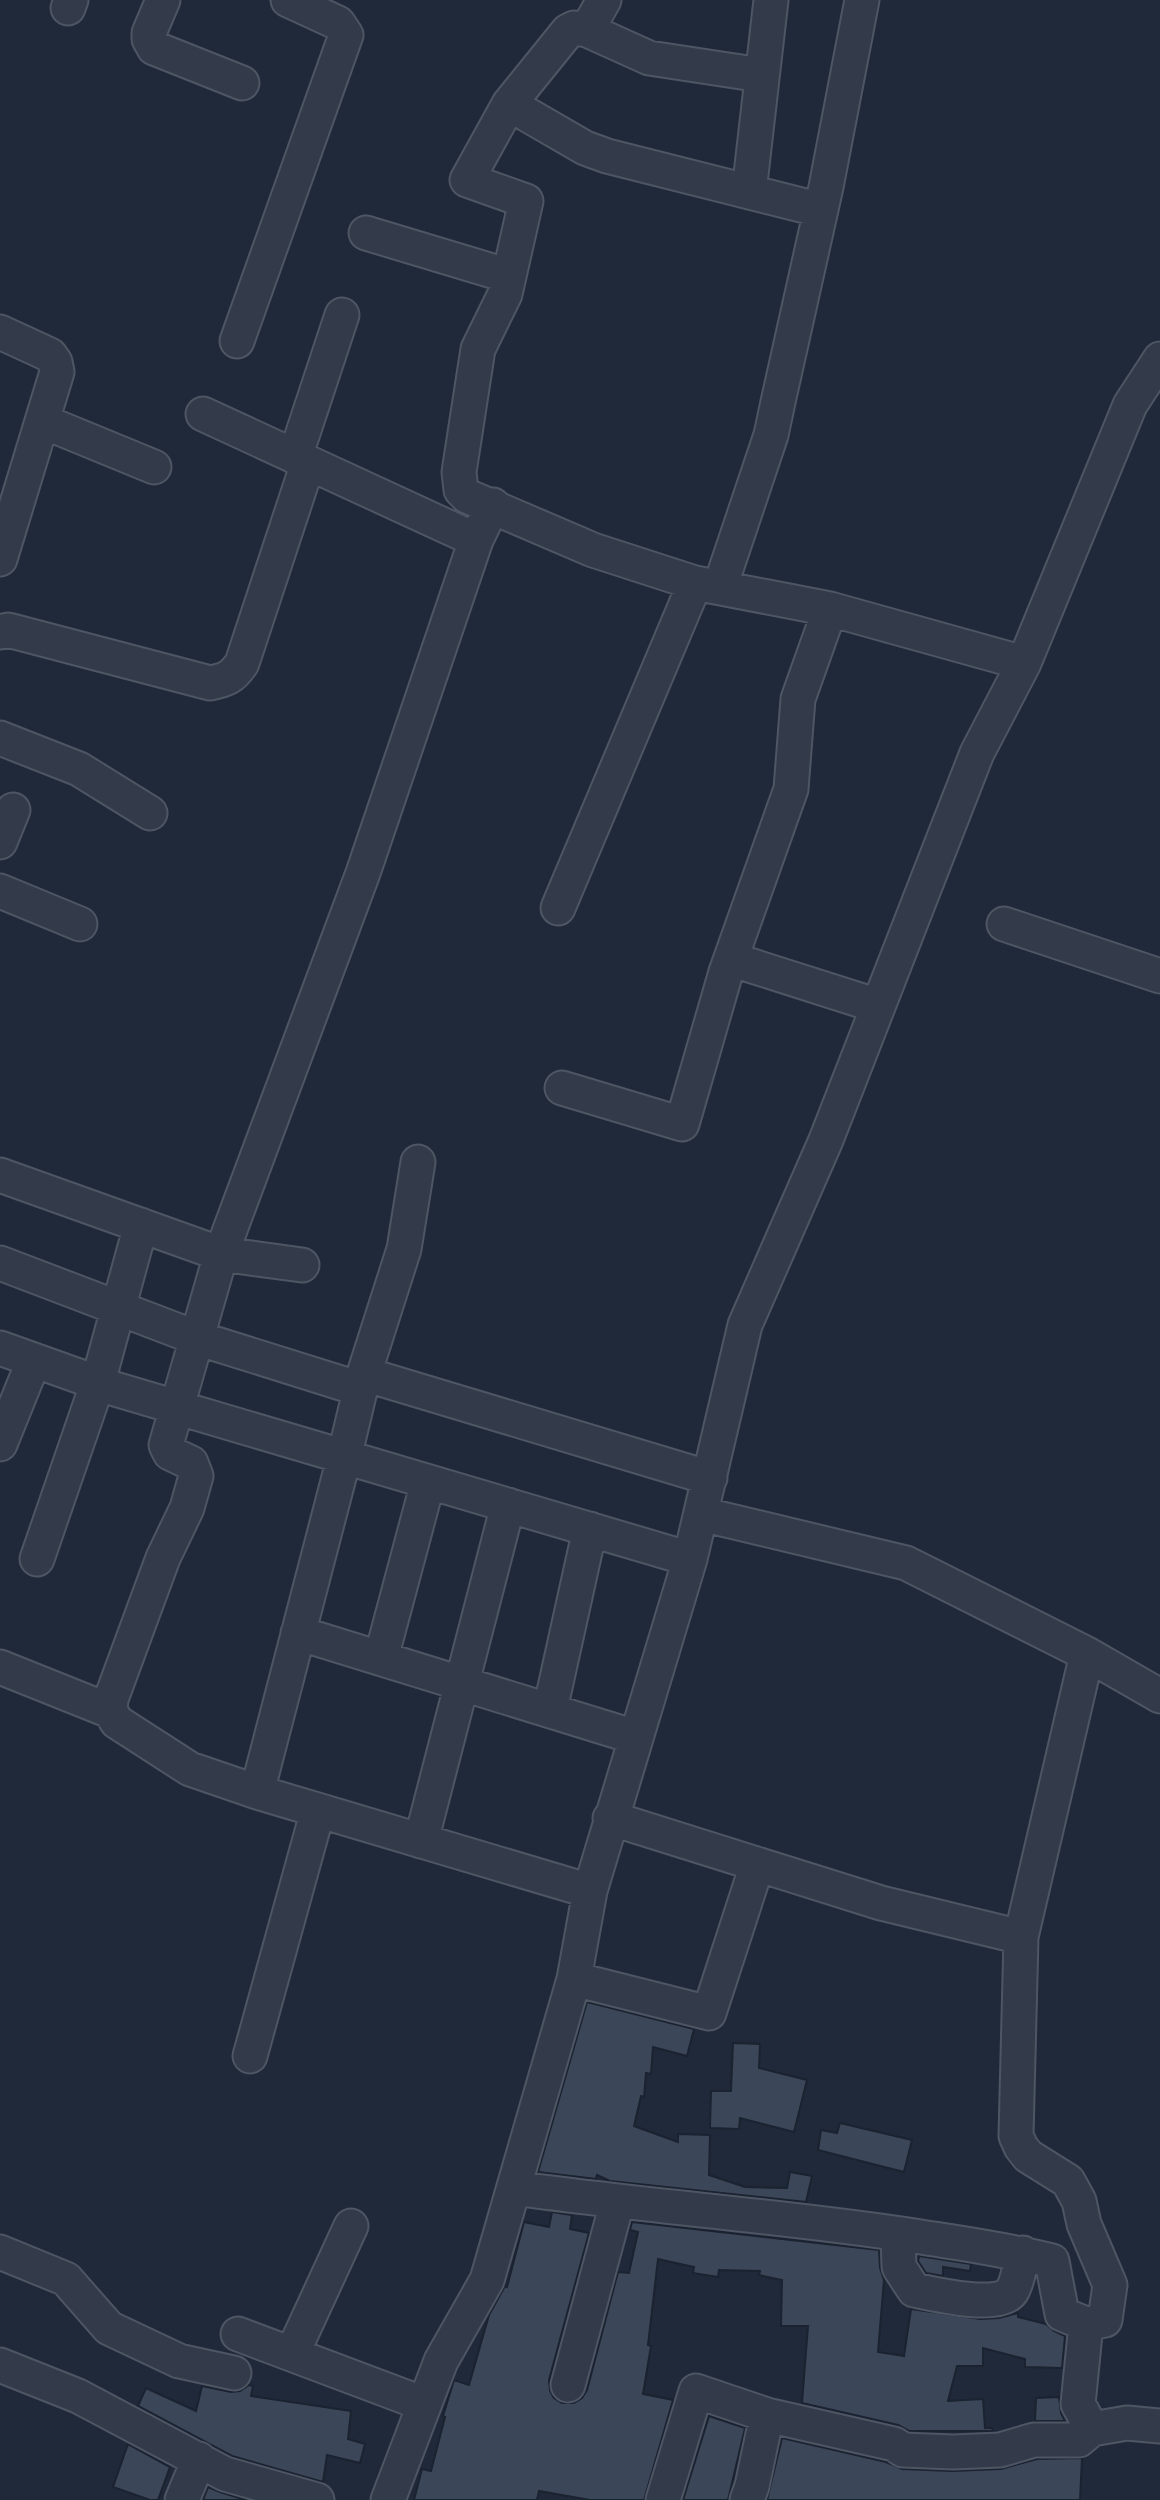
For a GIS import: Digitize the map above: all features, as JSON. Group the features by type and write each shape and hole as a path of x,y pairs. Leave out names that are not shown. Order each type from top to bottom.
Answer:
{"street":[{"path":"163,0 149,33 150,44 154,48 242,83"},
{"path":"237,341 346,36 338,23 288,0"},
{"path":"587,30 604,0"},
{"path":"749,192 771,0"},
{"path":"558,908 707,585 771,435 821,210 862,0"},
{"path":"761,75 649,58 587,30 573,28 509,104 467,180 526,201 500,307 478,349 459,471 461,490 467,496 593,550 707,585 830,609 1024,663"},
{"path":"509,104 585,148 821,210"},
{"path":"366,233 509,276"},
{"path":"0,632 8,630 210,683 226,680 234,675 242,663 342,315"},
{"path":"0,332 43,351 55,362 57,372 6,521 0,559"},
{"path":"388,2500 441,2361 487,2280 575,1979 590,1891 610,1818 690,1559 745,1325 826,1140 977,753 1024,663 1130,405 1160,359"},
{"path":"203,414 476,540"},
{"path":"42,421 154,467"},
{"path":"110,1711 111,1699 163,1558 187,1508 196,1476 191,1463 170,1453 166,1445 221,1254 363,873 476,540 493,505"},
{"path":"562,1088 682,1124 726,972 791,789 798,699 830,609"},
{"path":"0,738 79,769 150,813"},
{"path":"0,842 13,810"},
{"path":"0,891 80,924"},
{"path":"1004,924 1160,975"},
{"path":"726,972 729,966 743,963 878,1006"},
{"path":"257,1792 362,1381 404,1249 418,1162"},
{"path":"0,1175 221,1254 302,1265"},
{"path":"37,1559 97,1382 141,1225"},
{"path":"0,1263 197,1338 710,1478"},
{"path":"0,1348 177,1407 690,1559"},
{"path":"0,1444 34,1360"},
{"path":"381,1658 428,1482"},
{"path":"421,1841 508,1505"},
{"path":"701,1514 906,1563 1087,1654 1160,1696"},
{"path":"550,1710 590,1530"},
{"path":"298,1633 635,1737"},
{"path":"514,2188 617,2203 735,2212 1023,2253 1052,2261 1062,2314 1086,2325 1105,2320 1110,2285 1084,2224 1079,2201 1068,2181 1028,2157 1016,2136 1021,1937 1087,1654"},
{"path":"0,1667 110,1711 117,1722 190,1769 257,1792 590,1891"},
{"path":"250,2056 318,1810"},
{"path":"610,1818 881,1903 1021,1937"},
{"path":"575,1979 709,2013 757,1866"},
{"path":"568,2385 617,2203"},
{"path":"292,2354 351,2226"},
{"path":"898,2234 899,2267 914,2290 947,2297 994,2301 1006,2298 1012,2291 1023,2253"},
{"path":"0,2252 66,2279 109,2328 179,2361 234,2373"},
{"path":"1086,2325 1078,2404 1092,2429"},
{"path":"237,2334 424,2404"},
{"path":"0,2365 78,2396 225,2474 317,2500"},
{"path":"663,2500 696,2391 767,2415 894,2444 903,2450 1000,2450 1034,2440 1079,2440 1092,2429 1128,2423 1160,2426"},
{"path":"747,2500 767,2415"},
{"path":"182,2500 199,2459"}],"building":[{"path":"587,2002 694,2029 687,2056 653,2047 651,2074 646,2073 644,2097 641,2096 634,2126 678,2142 678,2134 710,2135 709,2175 745,2187 787,2188 790,2172 812,2176 806,2202 610,2181 597,2175 596,2179 538,2172"},
{"path":"733,2043 760,2044 759,2068 807,2080 794,2132 740,2118 739,2129 710,2128 711,2091 731,2091"},
{"path":"840,2123 912,2140 904,2172 818,2150 821,2130 837,2133"},
{"path":"552,2212 572,2215 570,2229 589,2233 549,2380 550,2391 554,2398 562,2403 574,2403 582,2398 587,2390 618,2272 629,2273 638,2232 630,2230 632,2222 879,2250 884,2280 878,2352 904,2356 911,2309 980,2319 1018,2313 1018,2317 1046,2324 1065,2336 1062,2368 1025,2367 1025,2359 983,2348 983,2366 957,2366 948,2401 983,2399 985,2428 992,2428 993,2431 909,2431 898,2425 802,2403 808,2326 781,2326 782,2280 759,2275 760,2271 719,2270 718,2277 693,2273 694,2267 658,2259 648,2345 651,2346 643,2394 673,2400 644,2500 590,2500 539,2491 537,2500 414,2500 422,2469 431,2471 454,2380 469,2385 489,2315 505,2286 507,2287 524,2222 549,2227"},
{"path":"919,2256 971,2264 970,2271 943,2267 943,2276 926,2273 918,2261"},
{"path":"249,2385 253,2386 251,2396 351,2411 348,2439 365,2444 360,2463 327,2455 323,2482 232,2456 138,2406 146,2388 196,2411 202,2386 231,2392 240,2391"},
{"path":"1059,2397 1065,2421 1035,2421 1036,2398"},
{"path":"709,2416 745,2428 728,2500 683,2500"},
{"path":"782,2438 886,2462 902,2469 1001,2469 1037,2459 1082,2458 1080,2500 767,2500"},
{"path":"128,2444 170,2467 158,2500 150,2500 113,2487"},
{"path":"208,2487 220,2492 246,2500 203,2500"}]}
